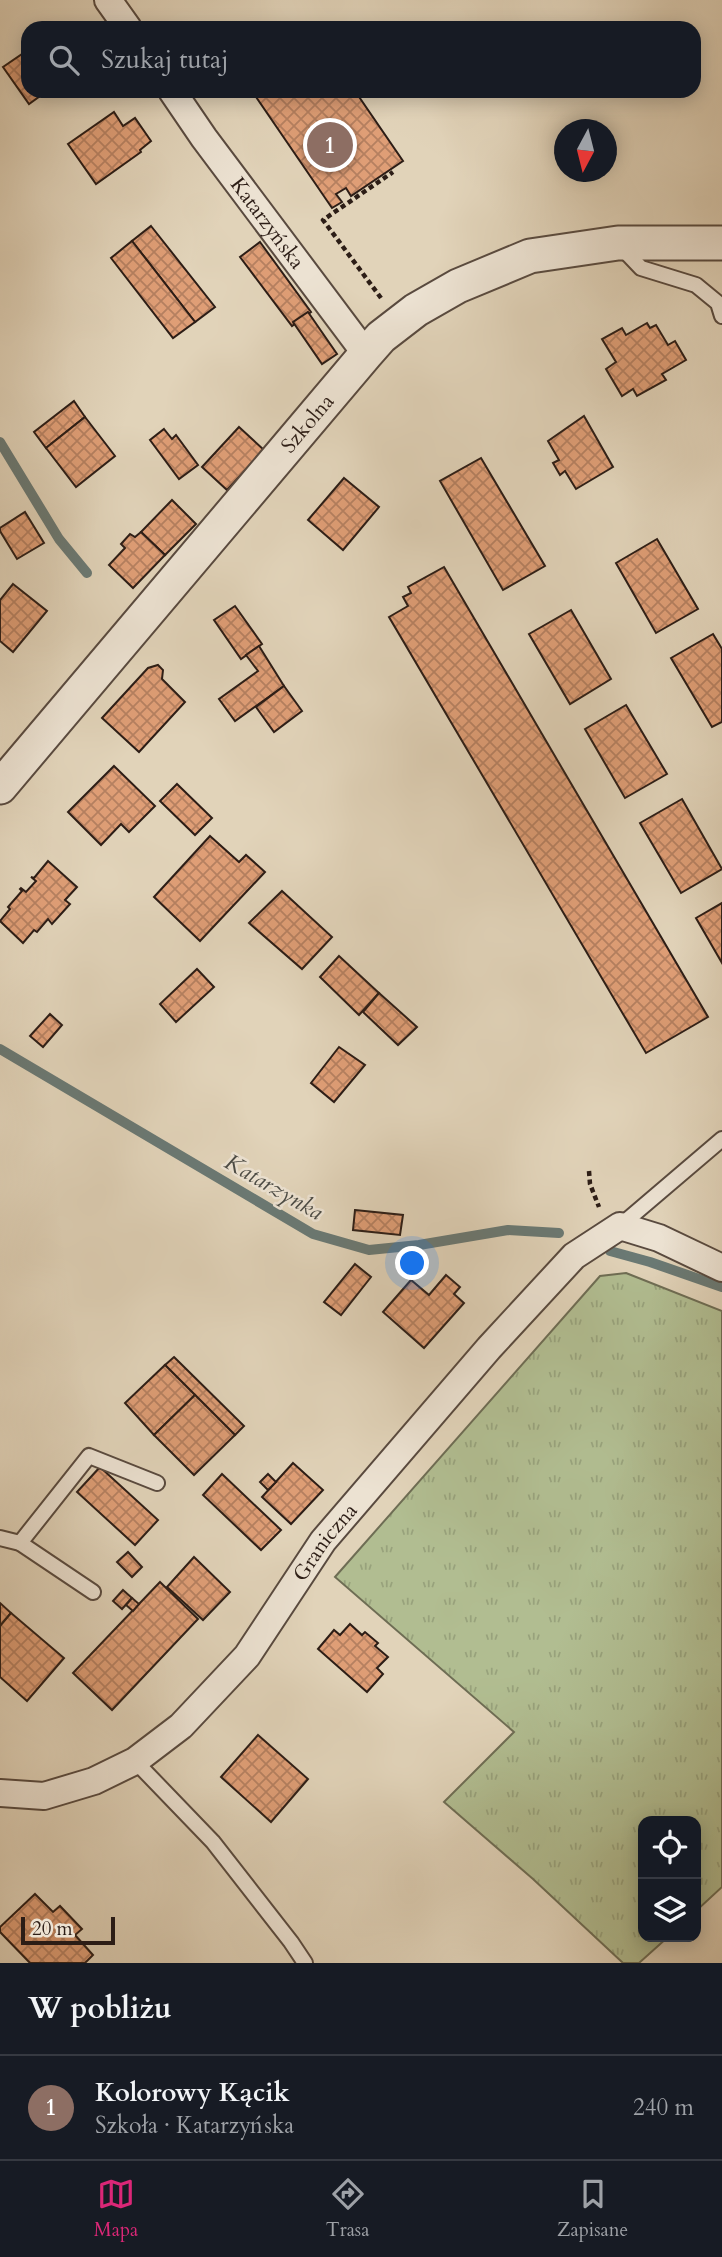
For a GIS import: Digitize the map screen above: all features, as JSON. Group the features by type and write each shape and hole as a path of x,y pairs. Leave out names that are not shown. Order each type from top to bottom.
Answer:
{"street":[{"path":"108,0 123,21"},
{"name":"Katarzyńska","path":"177,98 366,354"},
{"name":"Szkolna","path":"0,786 366,354 398,322 458,286 530,256 618,243 722,243"},
{"path":"620,1226 659,1238 722,1268"},
{"name":"Graniczna","path":"0,1793 44,1796 94,1781 135,1761 181,1726 247,1656 323,1541 489,1348 574,1256 620,1226"}],"lane":[{"path":"618,243 641,268 696,285 718,303 722,316"},
{"path":"620,1226 722,1139"},
{"path":"20,1543 89,1456 157,1483"},
{"path":"0,1538 20,1543 93,1592"},
{"path":"135,1761 213,1842 305,1963"}],"path":[{"path":"387,307 323,220 393,172"}],"green space":[{"path":"626,1273 722,1311 722,1887 701,1906 701,1816 638,1816 638,1942 662,1942 639,1963 623,1963 533,1879 444,1802 514,1732 335,1577 600,1276"}],"building":[{"path":"21,55 21,93 3,67"},
{"path":"25,98 37,98 29,104"},
{"path":"257,98 360,98 403,161 351,196 346,188 336,194 342,202 332,208"},
{"path":"114,112 123,126 135,118 151,141 141,152 96,184 68,144"},
{"path":"151,226 215,307 195,322 132,241"},
{"path":"132,241 195,322 173,338 111,258"},
{"path":"260,242 311,312 292,326 240,257"},
{"path":"308,312 337,354 322,364 293,322"},
{"path":"647,323 650,328 656,325 668,345 675,341 686,360 662,374 666,380 637,396 633,389 622,396 606,369 616,362 602,339 622,328 626,335"},
{"path":"74,401 85,417 46,448 34,432"},
{"path":"584,416 613,467 576,489 565,471 560,475 553,463 559,460 548,441"},
{"path":"85,417 115,456 76,487 46,448"},
{"path":"239,427 264,450 227,490 202,467"},
{"path":"164,429 172,439 176,435 198,465 179,479 150,440"},
{"path":"481,458 545,566 503,590 440,481"},
{"path":"344,478 379,507 343,550 308,520"},
{"path":"172,500 196,524 165,555 141,532"},
{"path":"25,512 44,543 17,559 0,528"},
{"path":"141,532 165,555 133,588 109,565 125,548 121,544 130,534 135,537"},
{"path":"657,539 698,609 656,633 616,563"},
{"path":"444,567 708,1017 646,1053 389,617 408,606 403,597 411,593 408,587"},
{"path":"13,584 47,611 13,652 0,641 0,600"},
{"path":"235,606 262,644 241,659 214,620"},
{"path":"571,610 611,679 570,704 529,634"},
{"path":"713,634 722,649 722,722 712,727 671,658"},
{"path":"259,646 284,686 235,721 219,699 258,671 246,655"},
{"path":"158,665 163,670 162,679 185,702 139,752 102,718 148,668"},
{"path":"284,686 302,711 274,732 256,707"},
{"path":"626,705 667,774 625,798 585,729"},
{"path":"114,766 155,806 129,832 121,824 101,845 68,812"},
{"path":"177,784 212,818 195,835 160,801"},
{"path":"682,799 722,869 681,893 640,823"},
{"path":"210,836 239,862 246,855 265,872 200,941 154,897"},
{"path":"48,861 77,887 65,900 70,904 52,924 48,919 23,943 0,921 22,891 20,889 26,892 36,881 31,877 34,878"},
{"path":"282,891 332,937 302,969 249,923"},
{"path":"722,903 722,963 696,918"},
{"path":"339,956 379,993 359,1015 320,977"},
{"path":"197,969 214,987 176,1022 160,1004"},
{"path":"379,993 417,1027 398,1045 363,1012"},
{"path":"50,1014 62,1025 43,1047 30,1036"},
{"path":"339,1047 365,1065 334,1102 311,1083"},
{"path":"355,1210 403,1215 400,1235 353,1230"},
{"path":"355,1264 371,1277 341,1315 324,1302"},
{"path":"446,1275 460,1287 454,1294 464,1303 424,1348 383,1312 411,1280 429,1295"},
{"path":"174,1357 244,1426 235,1435 165,1365"},
{"path":"165,1365 195,1395 154,1435 125,1403"},
{"path":"195,1395 235,1435 194,1475 154,1435"},
{"path":"293,1463 323,1490 291,1524 262,1497"},
{"path":"100,1467 158,1520 135,1545 77,1492"},
{"path":"222,1474 281,1530 261,1550 203,1495"},
{"path":"268,1474 276,1482 268,1490 260,1482"},
{"path":"128,1552 142,1567 132,1577 117,1562"},
{"path":"194,1557 230,1592 203,1620 167,1587"},
{"path":"160,1582 198,1619 112,1710 73,1673"},
{"path":"123,1590 132,1598 122,1609 113,1601"},
{"path":"132,1598 139,1604 133,1611 126,1605"},
{"path":"0,1603 11,1613 0,1626"},
{"path":"11,1613 64,1658 27,1701 0,1677 0,1626"},
{"path":"350,1624 362,1635 365,1632 378,1643 375,1646 388,1657 377,1668 383,1674 367,1692 318,1649 334,1630 340,1635"},
{"path":"258,1735 308,1779 271,1822 221,1777"},
{"path":"35,1894 53,1912 60,1906 82,1929 75,1935 93,1955 85,1963 30,1963 0,1932 0,1927"}],"waterway":[{"path":"0,442 59,539 87,573"},
{"name":"Katarzynka","path":"0,1049 313,1234 369,1250 419,1245 508,1230 559,1233"},
{"name":"Katarzynka","path":"610,1251 722,1287"}],"place":[{"name":"Kolorowy Kącik","path":"330,145"}]}
